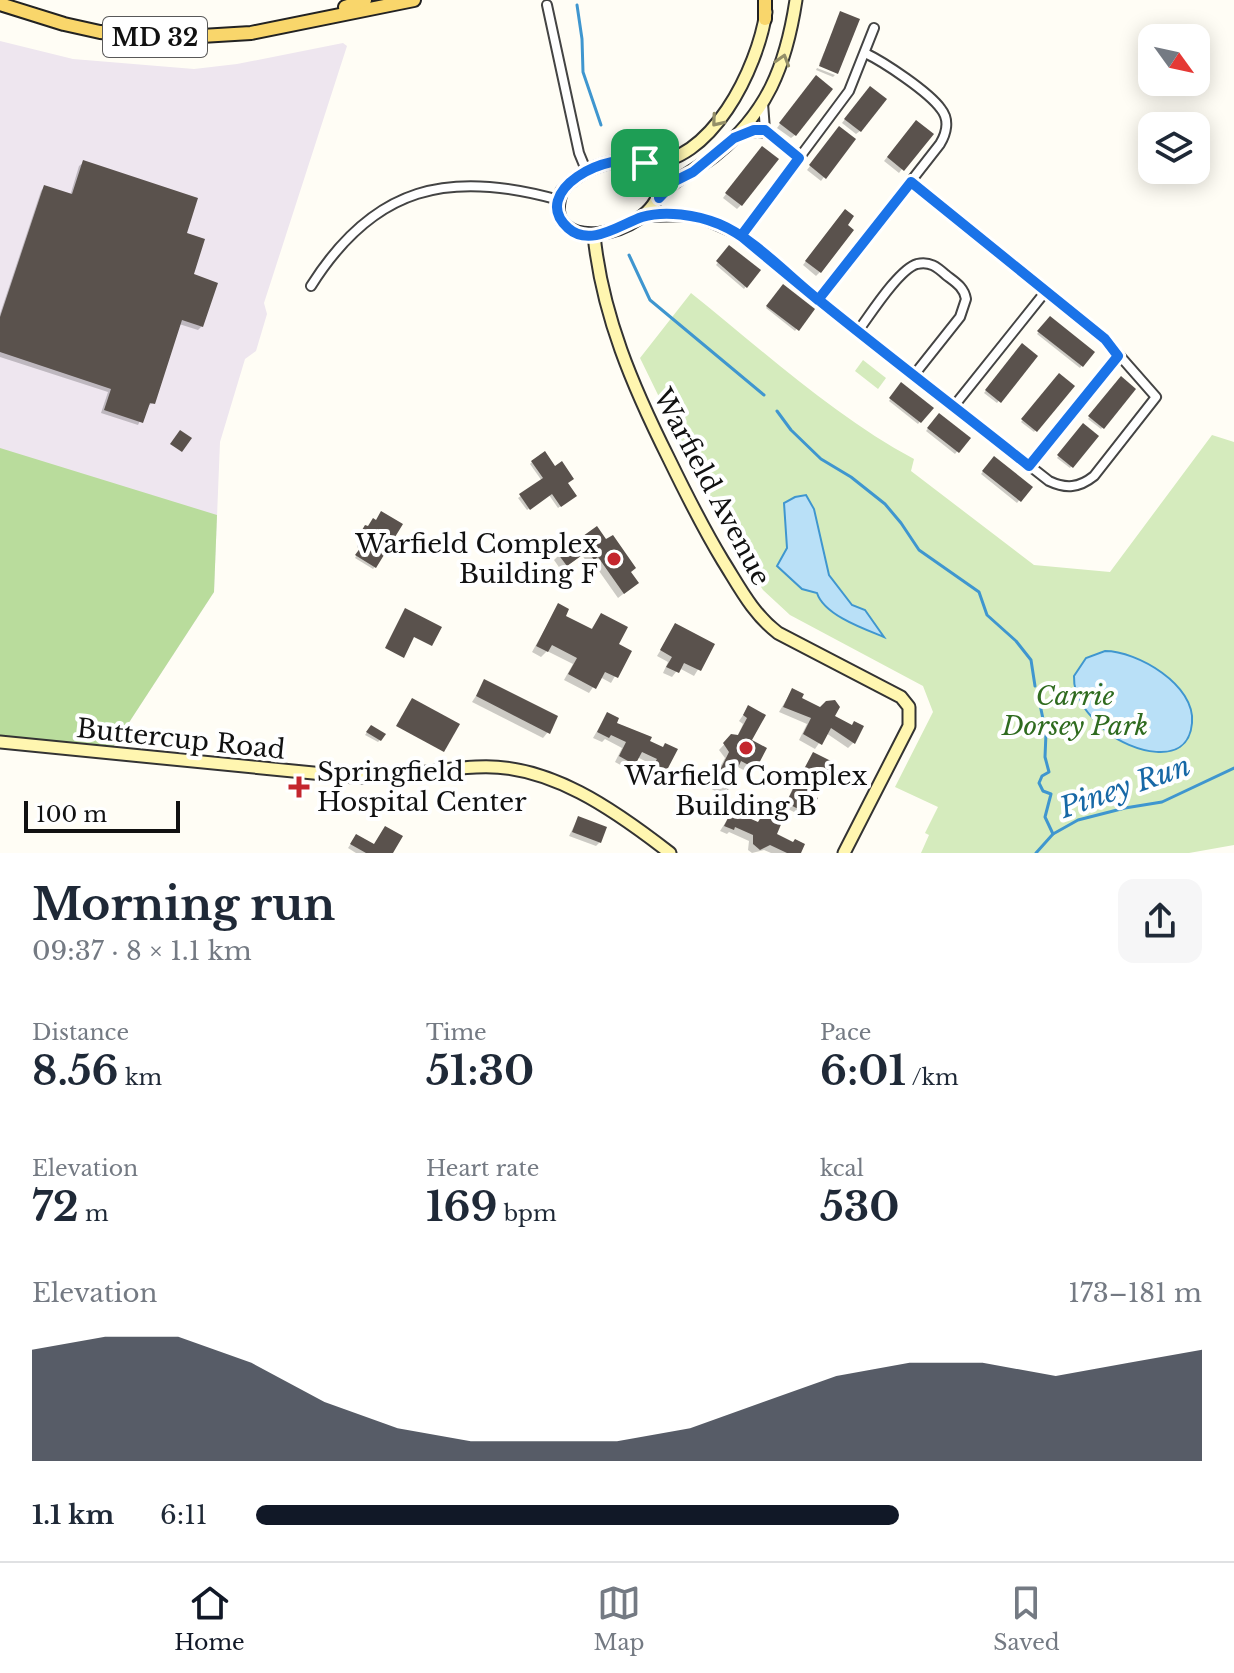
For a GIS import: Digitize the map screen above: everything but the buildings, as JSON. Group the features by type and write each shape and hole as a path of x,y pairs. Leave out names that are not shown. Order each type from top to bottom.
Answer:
{"main road":[{"name":"MD 32","path":"312,19 365,0"},
{"name":"MD 32","path":"0,4 100,32 168,38 251,33 414,0"},
{"path":"765,19 767,0"}],"street":[{"path":"765,19 748,75 720,118 701,139 679,156 665,162 622,160 586,170 569,183 559,200 560,218 567,227 584,235 594,235 618,229 642,217 675,181 693,172 734,138 763,103 780,71 796,0"},
{"path":"547,5 579,153 586,170"},
{"path":"741,236 849,91 874,28"},
{"path":"818,300 945,136 945,115 941,108 886,63 865,53"},
{"path":"763,103 765,130"},
{"path":"734,138 754,130 765,130 799,158"},
{"path":"645,163 658,177 659,198"},
{"path":"642,217 695,216 741,236 1029,466 1060,486 1083,485 1094,476 1156,397 1105,339 911,182"},
{"path":"311,286 328,259 363,222 416,194 472,184 523,190 559,200"},
{"name":"Warfield Avenue","path":"594,235 598,271 625,366 698,518 750,606 763,622 778,633 901,697 909,707 909,726 844,853"},
{"path":"858,331 904,273 916,264 936,266 960,285 966,299 960,317 914,375"},
{"path":"954,406 1046,291"},
{"path":"1029,466 1118,356"},
{"name":"Buttercup Road","path":"0,742 386,779 479,767 511,770 547,778 581,794 670,853"}],"shaded area":[{"path":"0,41 73,59 194,69 237,64 343,43 347,46 264,303 267,314 256,351 245,359 220,442 214,592 113,747 0,735"}],"green space":[{"name":"Carrie Dorsey Park","path":"691,293 827,403 914,459 911,471 1034,565 1110,572 1212,435 1234,442 1234,845 1189,853 921,853 929,835 925,833 938,807 895,787 933,712 923,686 790,615 763,590 744,561 640,358"},
{"path":"863,360 886,378 878,389 855,371"},
{"path":"0,448 217,515 214,592 113,747 0,735"}],"water":[{"path":"806,495 814,509 829,575 852,605 865,610 884,637 836,614 821,601 817,593 802,589 777,566 787,548 784,503"},
{"path":"1105,651 1148,664 1175,684 1185,696 1191,709 1192,723 1188,738 1180,747 1156,752 1129,745 1107,732 1089,714 1076,692 1074,676 1086,658"}],"waterway":[{"path":"577,5 583,72 601,125"},
{"path":"629,255 650,300 764,395"},
{"path":"777,411 791,430 821,459 851,477 885,504 919,550 979,592 987,615 1016,641 1031,660 1035,686"},
{"path":"1039,700 1049,772 1042,776 1039,783 1043,791 1051,794 1045,817 1053,834"},
{"name":"Piney Run","path":"1036,853 1053,834 1078,820 1162,802 1234,768"}],"place":[{"name":"Warfield Complex Building F","path":"614,559"},
{"name":"Warfield Complex Building B","path":"746,748"},
{"name":"Springfield Hospital Center","path":"299,787"}],"route":[{"path":"645,163 622,160 586,170 562,191 560,218 574,232 584,235 609,232 642,217 668,215 695,216 721,225 741,236 818,300 1029,466 1118,356 1105,339 911,182 818,300 778,267 741,236 799,158 765,130 754,130 734,138 693,172 675,181 659,198 658,177 645,163"}]}
